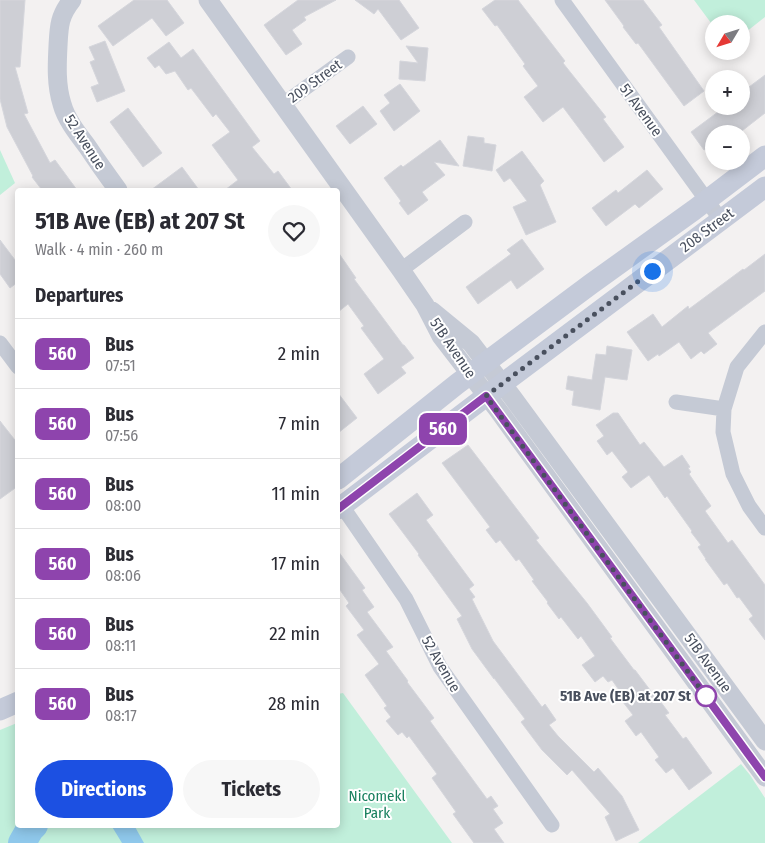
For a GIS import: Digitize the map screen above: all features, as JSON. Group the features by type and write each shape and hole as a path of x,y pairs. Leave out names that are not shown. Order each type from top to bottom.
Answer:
{"main road":[{"name":"208 Street","path":"340,477 478,368 765,156"},
{"name":"208 Street","path":"340,504 765,187"},
{"path":"0,710 15,703"}],"street":[{"name":"52 Avenue","path":"72,0 61,17 59,28 57,60 59,93 62,106 74,129 117,188"},
{"name":"51B Avenue","path":"208,0 426,305 471,343 478,368 764,773"},
{"name":"51 Avenue","path":"562,0 721,220"},
{"name":"209 Street","path":"282,105 348,57"},
{"path":"401,270 465,222"},
{"path":"765,332 737,367 724,409 723,432 733,474 749,506 765,528"},
{"path":"0,343 15,364"},
{"name":"51B Avenue","path":"494,390 765,741"},
{"path":"676,402 724,409"},
{"name":"52 Avenue","path":"340,506 406,599 444,674 552,825"}],"green space":[{"path":"694,0 765,0 765,17 750,29 750,15 705,15"},
{"path":"0,150 15,183 0,195"},
{"name":"Nicomekl Park","path":"343,693 452,843 0,843 0,730 15,724 15,828 340,828 340,694"},
{"path":"741,764 765,798 765,843 638,843"}],"water":[{"path":"113,828 136,828 144,843 122,843"}],"building":[{"path":"0,0 25,0 20,67 15,67 28,113 24,114 50,163 55,160 76,188 40,188 32,177 7,127 0,99"},
{"path":"134,0 167,0 184,23 166,36 152,18 113,46 98,26"},
{"path":"298,0 336,0 304,17 306,20 292,30 302,44 286,55 264,25"},
{"path":"355,0 399,0 419,28 401,40 378,9 374,14"},
{"path":"495,0 518,0 565,61 563,63 606,117 603,119 624,147 604,162 563,107 543,122 524,97 538,86 497,25 495,26 482,9"},
{"path":"605,0 643,0 662,25 659,27 704,91 684,106 638,43 636,44 623,27"},
{"path":"105,41 125,91 97,102 91,87 99,84 90,62 95,60 89,47"},
{"path":"169,42 181,58 193,49 260,141 252,147 274,174 278,171 291,188 228,188 238,180 212,145 230,132 216,114 213,117 191,88 188,90 175,71 166,74 159,65 155,68 147,58"},
{"path":"406,46 428,48 425,81 399,79 400,61 418,63"},
{"path":"765,75 765,113 750,125 705,125 704,150 691,132 714,115 750,115 750,86"},
{"path":"400,84 420,111 394,131 380,111 390,103 384,95"},
{"path":"363,106 377,124 350,144 336,126"},
{"path":"128,108 162,153 143,167 110,122"},
{"path":"468,136 484,138 484,143 496,145 492,171 463,166"},
{"path":"440,140 459,166 434,162 445,175 422,192 428,200 408,215 399,203 401,201 384,178 401,165 403,167"},
{"path":"522,151 544,181 540,185 556,222 526,235 513,207 527,201 510,178 504,182 496,170"},
{"path":"182,167 198,188 154,188"},
{"path":"647,170 663,189 639,208 635,204 606,226 592,208 616,190 618,193"},
{"path":"522,239 544,269 517,289 511,280 478,304 466,287 511,254 507,250"},
{"path":"0,240 15,260 15,284 10,288 0,274"},
{"path":"765,254 765,291 708,333 717,344 704,354 701,351 691,359 679,342 648,361 627,332 653,314 662,327 688,306 689,309"},
{"path":"340,255 356,278 354,279 414,358 401,367 406,373 378,394 364,374 384,359 361,328 364,326 348,304 340,310"},
{"path":"607,346 632,350 627,380 605,377 600,410 572,405 574,391 566,389 568,376 592,380 596,354 606,355"},
{"path":"340,396 357,418 340,431"},
{"path":"613,413 618,413 640,445 644,442 664,467 682,455 690,467 688,468 691,472 689,474 711,506 705,511 728,543 732,540 765,585 765,640 749,619 753,616 739,597 737,598 727,583 724,585 705,559 698,547 701,545 667,496 665,498 649,475 631,488 622,477 628,472 612,451 607,455 597,441 604,436 596,425"},
{"path":"0,421 15,440 15,488 0,499"},
{"path":"468,445 539,538 536,540 587,603 612,637 610,638 669,713 665,715 683,739 686,737 712,773 689,790 673,768 666,773 655,760 659,757 641,732 636,736 625,721 633,715 623,702 626,700 612,680 608,682 603,676 595,682 582,665 595,656 581,636 578,639 561,617 559,619 519,559 516,561 500,540 496,543 486,530 490,527 442,463"},
{"path":"417,493 433,515 426,520 474,585 469,589 475,597 472,599 493,641 542,707 545,704 556,720 549,725 558,736 594,772 598,768 622,796 639,830 616,841 605,817 610,814 572,770 567,775 542,750 521,722 525,719 472,649 457,619 462,616 389,514"},
{"path":"340,554 365,588 362,590 374,607 367,612 393,647 386,651 434,718 430,721 487,799 491,796 498,806 493,809 503,823 494,829 504,843 474,843 453,814 456,812 432,778 437,774 409,736 407,738 402,732 398,735 386,721 391,717 384,708 387,706 365,675 379,664 357,635 364,630 346,606 349,603 340,590"}],"waterway":[{"path":"22,843 31,828"}],"bus line":[{"name":"560","path":"340,508 486,396 510,426 765,777"}],"place":[{"name":"51B Ave (EB) at 207 St","path":"706,696"}],"route":[{"path":"652,271 486,396 510,426 707,698 706,696"}]}
